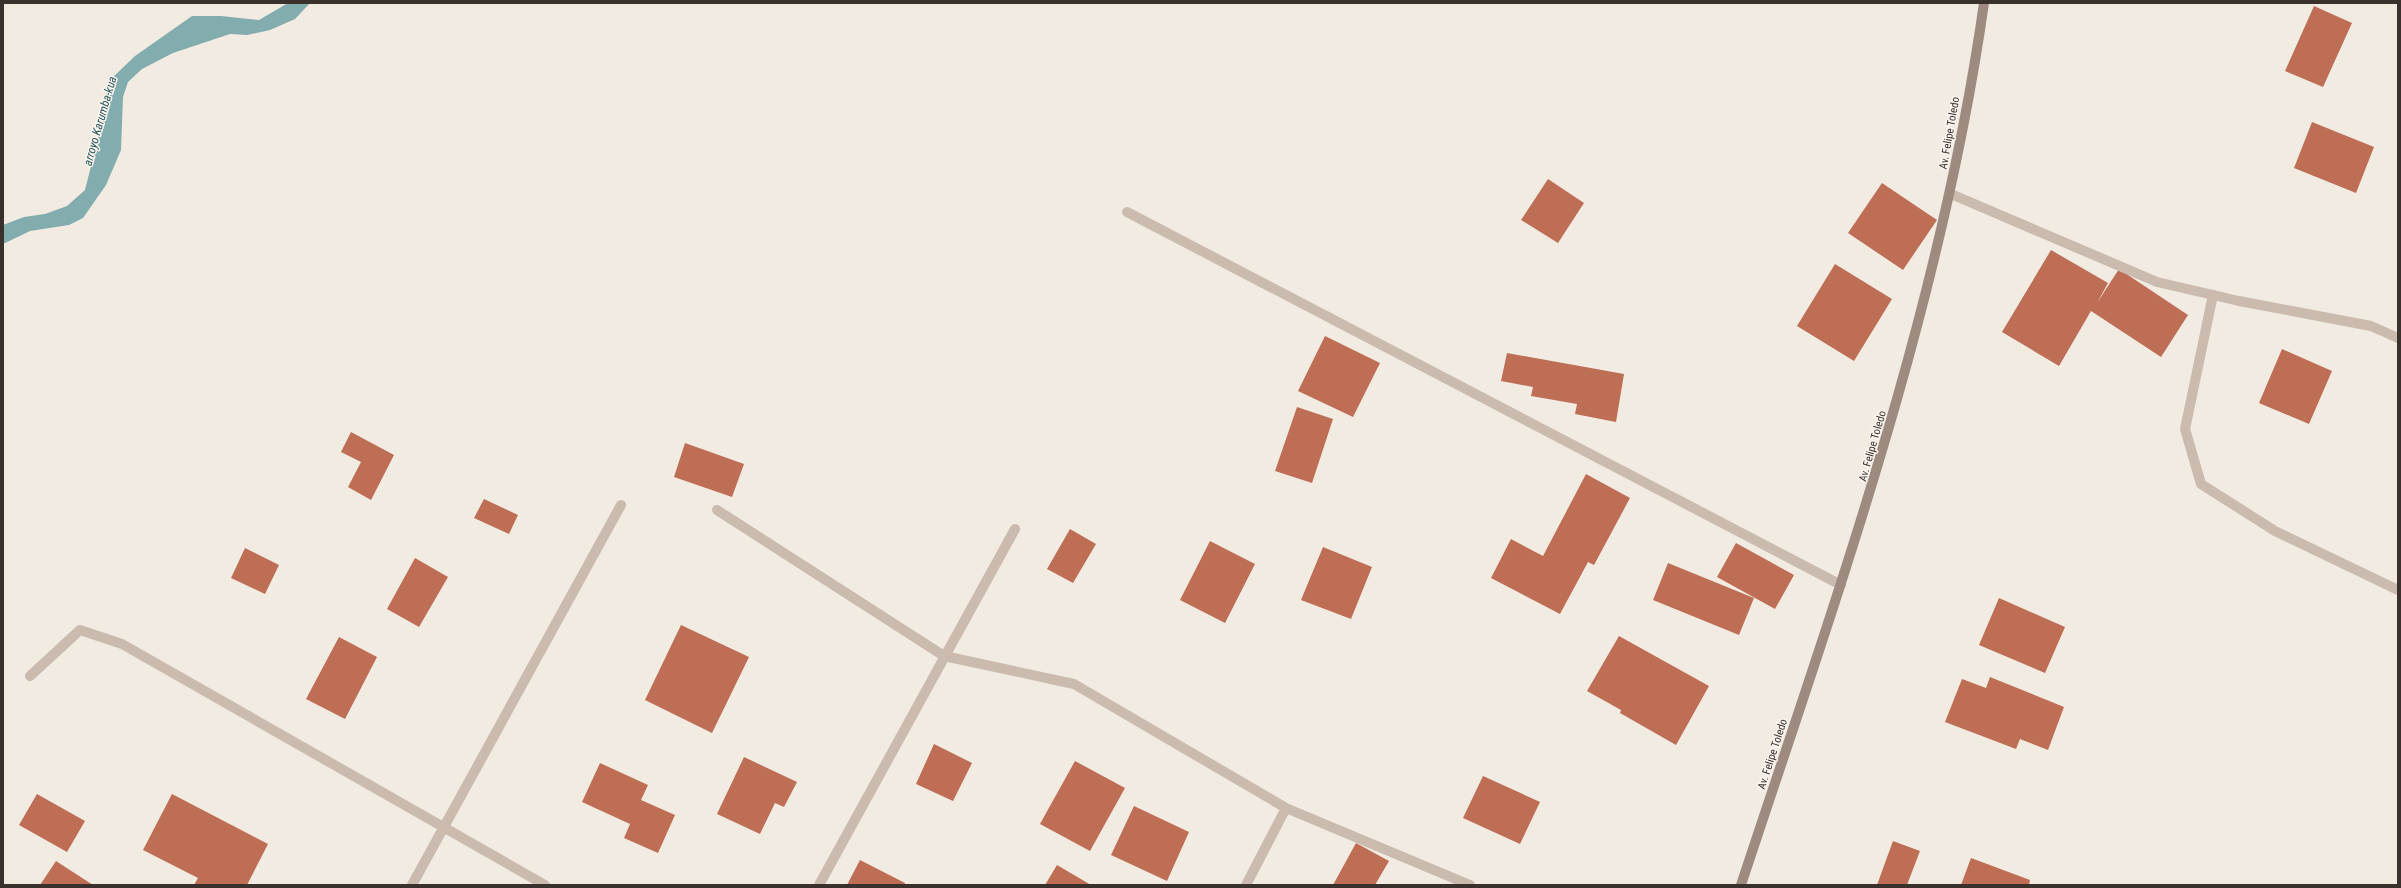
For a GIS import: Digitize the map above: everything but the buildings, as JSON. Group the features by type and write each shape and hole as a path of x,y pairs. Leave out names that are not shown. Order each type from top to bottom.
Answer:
{"main road":[{"name":"Av. Felipe Toledo","path":"1741,885 1877,473 1950,194 1984,3"}],"street":[{"path":"1950,194 2157,282 2213,295 2371,326 2398,338"},
{"path":"1127,212 1841,585"},
{"path":"2213,295 2185,429 2201,484 2275,531 2398,590"},
{"path":"412,885 621,506"},
{"path":"717,510 944,656 1074,684 1286,808 1470,885"},
{"path":"819,885 1015,529"},
{"path":"30,676 80,630 122,644 444,826 545,885"},
{"path":"1246,885 1286,808"}],"water":[{"path":"288,3 310,3 295,19 270,30 247,35 230,34 173,53 142,69 128,82 123,97 121,150 106,185 83,218 69,225 30,231 3,244 3,225 24,217 45,214 67,206 85,190 102,123 102,105 111,79 135,56 192,16 221,16 259,20"}],"water label":[{"name":"arroyo Karumba-kua","path":"100,121"}]}
